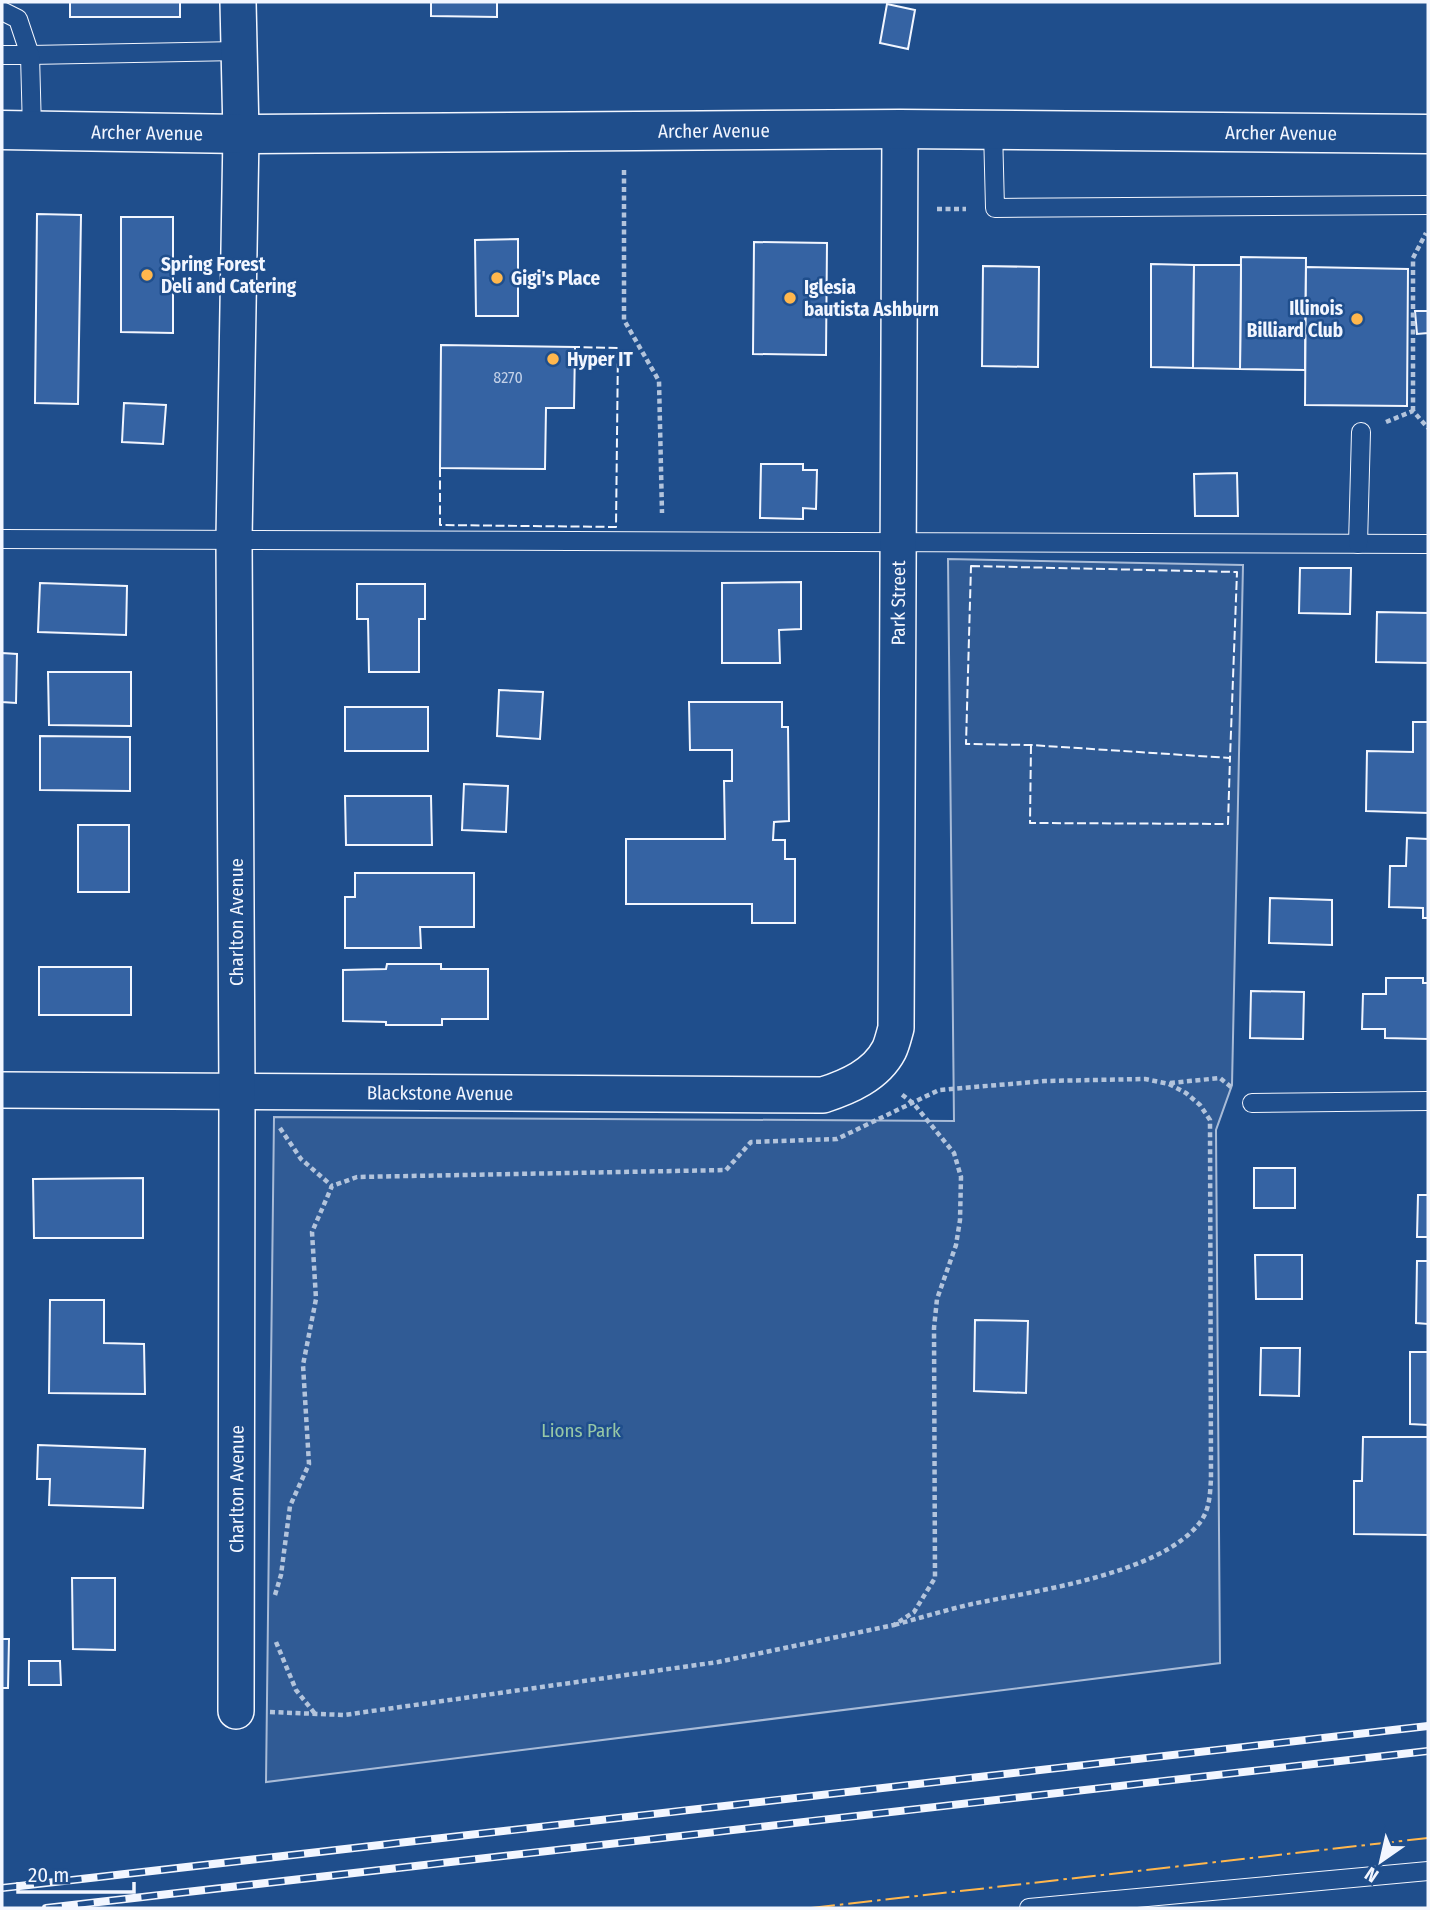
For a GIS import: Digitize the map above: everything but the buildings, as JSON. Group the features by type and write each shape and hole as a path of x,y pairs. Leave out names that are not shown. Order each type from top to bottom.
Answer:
{"main road":[{"name":"Archer Avenue","path":"17,130 241,134 900,129 1428,134"}],"street":[{"name":"Charlton Avenue","path":"236,1711 251,1091 234,540 241,134 238,2"},
{"name":"Park Street","path":"872,1070 889,1051 896,1028 900,129"},
{"name":"Blackstone Avenue","path":"2,1090 824,1095 850,1086 872,1070"}],"lane":[{"path":"2,11 18,19 30,55 17,130"},
{"path":"2,55 238,51"},
{"path":"993,130 995,208 1428,205"},
{"path":"1358,544 1361,432"},
{"path":"2,538 1428,544"},
{"path":"1252,1103 1428,1101"},
{"path":"1029,1908 1428,1871"}],"path":[{"path":"624,131 624,320 659,381 663,541"},
{"path":"928,209 995,208"},
{"path":"1428,229 1413,258 1413,411 1428,428"},
{"path":"1361,432 1413,411"},
{"path":"872,1070 914,1104 954,1153 961,1177 960,1220 956,1245 937,1299 934,1328 935,1578 914,1612 894,1625"},
{"path":"1169,1084 1220,1078 1252,1103"},
{"path":"236,1711 344,1715 718,1662 894,1625 962,1606 1082,1580 1136,1564 1165,1552 1201,1521 1210,1502 1210,1120 1200,1105 1186,1093 1169,1084 1145,1079 1045,1081 978,1086 939,1090 837,1139 751,1142 726,1170 357,1177 332,1186 312,1232 316,1299 303,1365 309,1464 290,1506 274,1607"},
{"path":"251,1091 301,1158 332,1186"},
{"path":"272,1634 296,1690 316,1715"}],"shaded area":[{"name":"Lions Park","path":"948,559 1243,565 1232,1085 1216,1130 1220,1663 266,1782 274,1117 954,1121"}],"railway":[{"path":"2,1888 1428,1726"},
{"path":"46,1908 1428,1751"}],"fence":[{"path":"440,468 440,525 616,527 618,348 575,347"},
{"path":"971,566 1237,572 1230,758 1031,745 966,744 971,566"},
{"path":"1031,745 1030,823 1228,824 1230,758"}],"power":[{"path":"811,1908 1428,1838"}],"place":[{"name":"Spring Forest Deli and Catering","path":"147,275"},
{"name":"Gigi's Place","path":"497,278"},
{"name":"Iglesia bautista Ashburn","path":"790,298"},
{"name":"Illinois Billiard Club","path":"1357,319"},
{"name":"Hyper IT","path":"553,359"}]}
